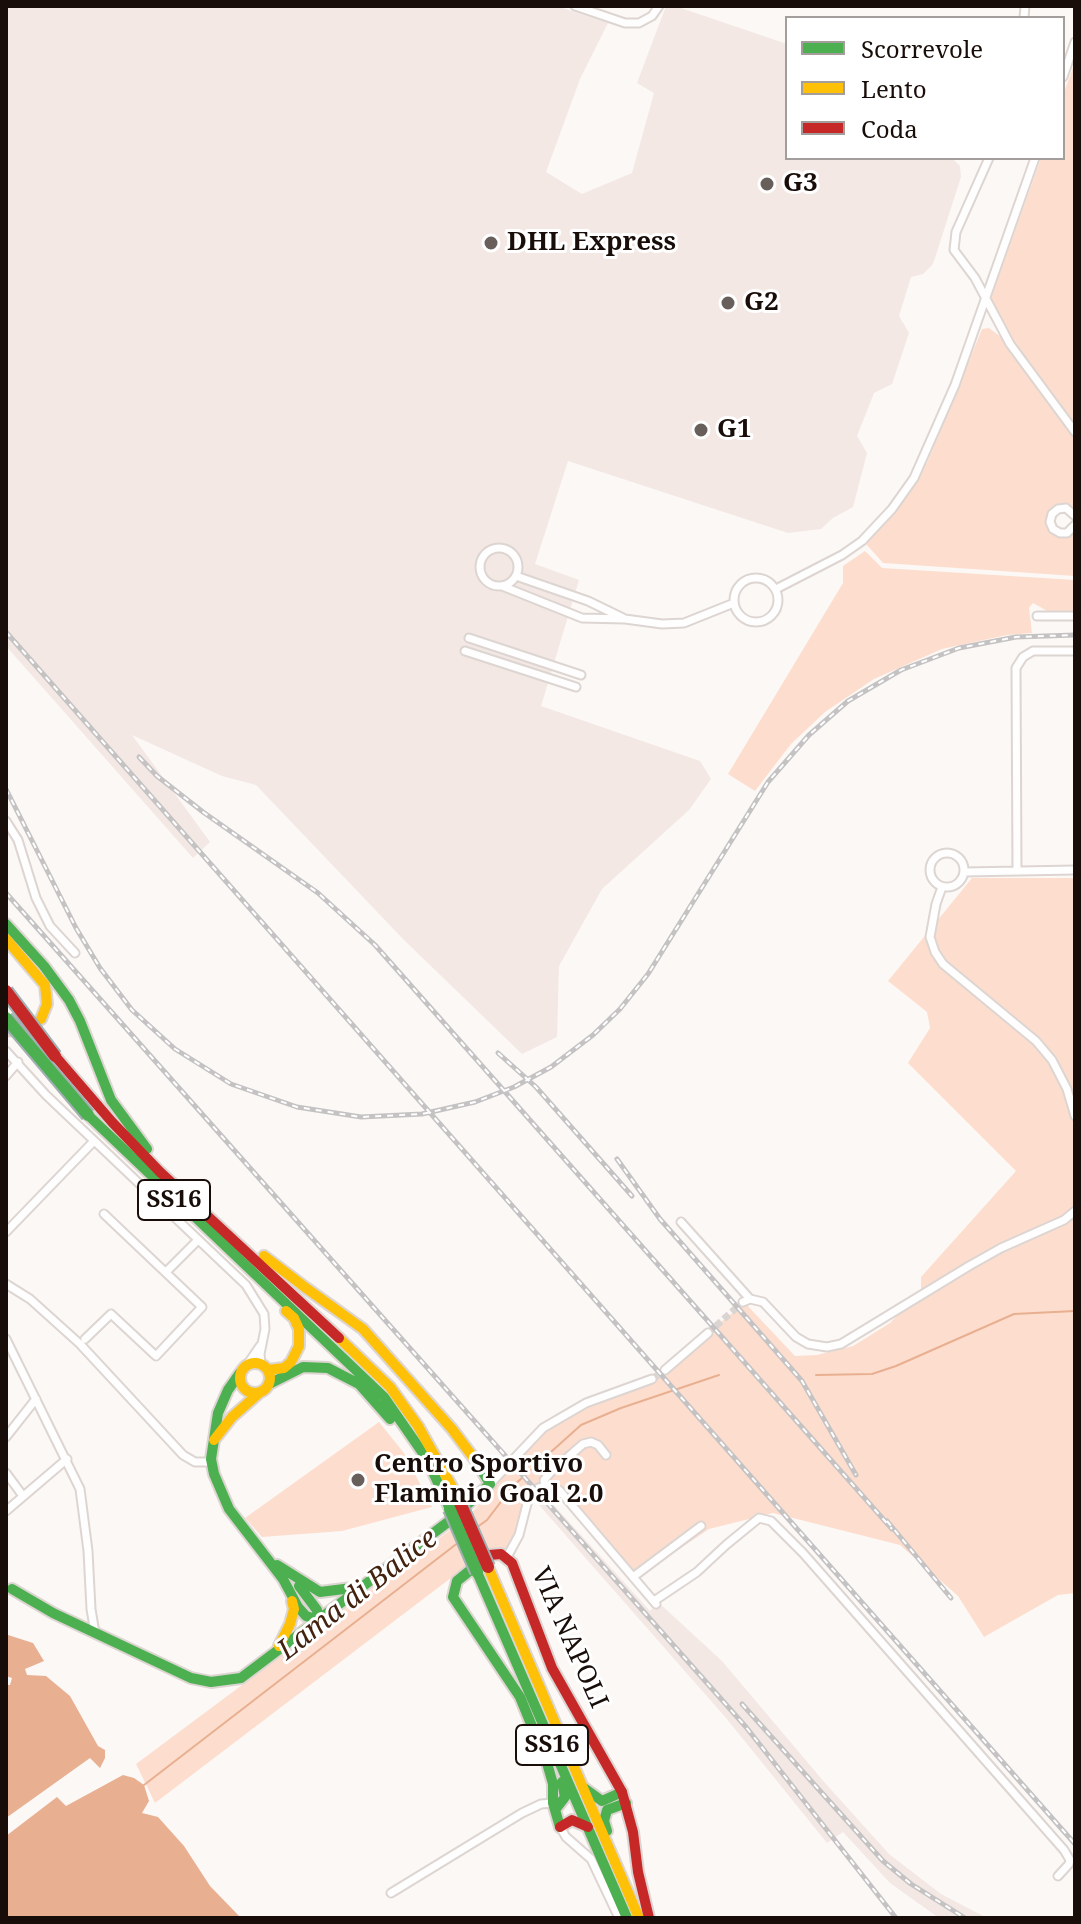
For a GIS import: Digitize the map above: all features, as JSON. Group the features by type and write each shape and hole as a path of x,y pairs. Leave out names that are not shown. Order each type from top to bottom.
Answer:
{"main road":[{"path":"6,924 44,966 69,1000 111,1100 153,1156 160,1172"},
{"path":"6,939 45,985 47,1004 41,1019"},
{"name":"SS16","path":"6,991 55,1056 112,1122 160,1172 375,1371 406,1408 457,1496 556,1753 627,1918"},
{"name":"SS16","path":"6,1018 88,1115 203,1236 347,1359 384,1397 427,1459 483,1570 639,1918"},
{"path":"6,1029 88,1115"},
{"path":"9,1587 167,1668 211,1682 241,1678 448,1522 490,1484 452,1429 363,1329 200,1209"},
{"path":"203,1236 294,1318 300,1338 296,1355 284,1368 243,1369 228,1390 218,1413 211,1462 229,1509 267,1557 306,1616 318,1620"},
{"path":"213,1442 232,1417 269,1384 303,1367 315,1366 342,1373 365,1390 416,1443"},
{"path":"264,1367 269,1384"},
{"path":"243,1369 240,1382 244,1390 258,1394"},
{"name":"VIA NAPOLI","path":"560,1827 547,1763 515,1686 453,1597 457,1581 480,1560 493,1553 507,1557 518,1576 552,1668 624,1798 649,1918"},
{"path":"267,1557 293,1578 320,1592 362,1586"},
{"path":"293,1578 317,1610 318,1620"},
{"path":"276,1651 290,1624 294,1609 291,1596"},
{"path":"554,1807 564,1801 566,1792 554,1765 556,1753"},
{"path":"582,1786 602,1801 624,1798"},
{"path":"615,1864 615,1849 604,1816 624,1798"},
{"path":"560,1827 572,1820 588,1827"}],"street":[{"path":"575,6 625,23 639,23 652,16 659,6"},
{"path":"1065,71 1075,42"},
{"path":"988,160 956,232 954,250 975,278 985,302 1010,344 1075,432"},
{"path":"776,589 842,555 862,541 892,509 914,478 985,302 1034,160"},
{"path":"1075,516 1066,508 1058,509 1052,514 1050,522 1053,529 1060,533 1071,531 1075,525"},
{"path":"502,586 516,576 518,563 513,554 504,549 488,552 481,565 483,577 492,585 502,586 582,618 684,623 734,603"},
{"path":"516,576 588,601 625,619"},
{"path":"761,578 776,589 777,609 761,622 749,621 741,616 734,603 739,586 749,579 761,578"},
{"path":"1037,616 1075,616"},
{"path":"469,638 581,675"},
{"path":"465,651 576,687"},
{"path":"1017,871 1016,668 1027,653 1075,651"},
{"path":"6,821 18,840 36,898 50,926 75,953"},
{"path":"951,853 963,865 964,872 957,884 942,887 930,875 931,863 939,854 951,853"},
{"path":"964,872 1075,870"},
{"path":"942,887 930,937 935,952 943,964 1036,1041 1052,1060 1067,1089 1075,1116"},
{"path":"6,1051 94,1141 203,1236 246,1285 264,1314 264,1367"},
{"path":"6,1076 18,1062"},
{"path":"6,1232 94,1141"},
{"path":"681,1222 746,1300 763,1302 796,1337 808,1344 827,1347 841,1344 969,1266 1064,1220 1075,1211"},
{"path":"85,1339 111,1314 156,1356 202,1307 104,1214"},
{"path":"166,1272 203,1236"},
{"path":"6,1284 30,1299 80,1344 188,1459 211,1462"},
{"path":"6,1296 17,1293"},
{"path":"665,1370 708,1333"},
{"path":"6,1339 80,1489 95,1633"},
{"path":"243,1369 262,1344"},
{"path":"490,1484 543,1428 586,1403 652,1379"},
{"path":"6,1437 36,1399"},
{"path":"545,1486 544,1480 583,1444 591,1442 598,1445 606,1455"},
{"path":"6,1511 67,1459"},
{"path":"6,1473 23,1496"},
{"path":"507,1557 519,1535 528,1500 538,1488 545,1486 559,1490 655,1602 697,1572 759,1518 771,1521 803,1553 1064,1850 1070,1860 1058,1876"},
{"path":"633,1577 701,1526"},
{"path":"391,1893 522,1813 541,1804 554,1807"},
{"path":"560,1827 566,1837 591,1859 619,1918"}],"shaded area":[{"path":"6,6 556,6 608,23 580,79 546,172 582,194 632,173 654,93 637,83 666,6 675,6 785,43 785,160 954,160 960,166 961,177 933,264 923,274 911,277 899,316 909,333 892,384 874,393 857,436 867,453 853,507 821,529 788,533 568,461 535,564 579,580 541,706 700,761 711,779 689,810 602,889 559,966 557,1037 522,1054 404,940 256,785 222,776 132,735 210,842 193,858 6,646"},
{"path":"1075,62 1075,426 1019,351 992,303 992,295 1040,160 1065,160 1065,90"},
{"path":"989,328 1001,337 1075,438 1075,511 1071,506 1053,506 1046,520 1048,530 1056,537 1070,537 1075,531 1075,576 883,563 866,544 927,463 982,329"},
{"path":"865,551 882,568 1075,580 1075,611 1049,612 1033,603 1029,608 1032,633 1007,635 942,649 874,679 825,712 791,744 755,791 728,774 843,583 843,566"},
{"path":"972,878 1075,878 1075,1593 1058,1595 984,1637 958,1596 900,1545 773,1513 709,1529 635,1579 562,1496 546,1487 530,1504 518,1542 464,1568 155,1803 136,1764 469,1516 536,1437 567,1414 623,1388 659,1378 693,1344 745,1303 795,1356 817,1355 853,1346 890,1323 921,1290 921,1277 1016,1171 908,1063 930,1028 927,1012 888,981"},
{"name":"Centro Sportivo Flaminio Goal 2.0","path":"379,1422 404,1453 432,1507 342,1531 262,1537 245,1518"},
{"path":"541,1491 650,1611 658,1602 722,1661 889,1854 941,1894 987,1918 939,1918 890,1883 843,1832 827,1843 726,1718 532,1497"},
{"path":"8,1635 33,1643 44,1661 25,1669 27,1675 46,1676 70,1696 98,1746 105,1750 105,1758 100,1768 90,1758 6,1818 6,1685 10,1685 12,1678 6,1676"},
{"path":"123,1775 144,1785 149,1801 142,1813 158,1817 184,1846 210,1886 241,1918 6,1918 6,1836 57,1797 66,1806"}],"waterway":[{"name":"Lama di Balice","path":"816,1375 872,1374 1014,1314 1075,1311"},
{"name":"Lama di Balice","path":"476,1528 487,1520 513,1486 581,1425 719,1375"},
{"name":"Lama di Balice","path":"144,1785 459,1542"}],"tunnel":[{"path":"6,1031 24,1032 39,1022"},
{"path":"708,1333 743,1302"},
{"path":"652,1379 665,1370"}],"railway":[{"path":"6,632 1075,1844"},
{"path":"6,789 76,928 100,968 132,1010 175,1049 231,1084 297,1107 361,1117 422,1114 475,1102 514,1087 551,1067 593,1035 620,1009 648,974 768,782 809,735 848,701 901,670 959,648 1016,637 1075,635"},
{"path":"139,757 157,776 203,812 318,893 375,945 892,1529"},
{"path":"6,893 746,1727 896,1918"},
{"path":"498,1053 536,1087 632,1196"},
{"path":"617,1159 660,1219 802,1381 856,1475"},
{"path":"887,1521 951,1598"},
{"path":"742,1704 883,1861 911,1884 965,1918"}],"traffic: fast":[{"path":"6,924 44,966 69,1000 111,1100 147,1149"},
{"path":"6,1018 88,1115"},
{"path":"88,1115 384,1397 427,1459 450,1509"},
{"path":"269,1384 303,1367 328,1368 359,1384 390,1419"},
{"path":"240,1373 218,1413 211,1459 214,1474 229,1509 283,1579 298,1607 306,1616 318,1620"},
{"path":"12,1589 53,1613 191,1678 211,1682 241,1678 448,1522 490,1484 476,1461"},
{"path":"450,1509 477,1572"},
{"path":"489,1555 457,1581 453,1597 520,1697 547,1763 560,1827"},
{"path":"277,1565 320,1592 360,1587"},
{"path":"477,1572 627,1918"},
{"path":"299,1586 317,1610 318,1620"},
{"path":"555,1810 565,1797 562,1782"},
{"path":"584,1788 602,1801 622,1792"},
{"path":"607,1831 604,1821 607,1810 626,1803"}],"traffic: slow":[{"path":"6,939 45,985 47,1004 41,1019"},
{"path":"264,1256 306,1288"},
{"path":"306,1288 363,1329 452,1429 476,1461"},
{"path":"268,1370 284,1368 291,1362 299,1346 299,1329 286,1311"},
{"path":"339,1338 390,1387 418,1426 457,1496"},
{"path":"255,1363 266,1367 270,1378 266,1389 255,1393 244,1389 240,1378 244,1367 255,1363"},
{"path":"214,1440 232,1417 258,1394"},
{"path":"488,1567 639,1918"},
{"path":"279,1646 290,1624 294,1609 292,1601"}],"traffic: jam":[{"path":"6,991 55,1056"},
{"path":"55,1056 160,1172 339,1338"},
{"path":"457,1496 488,1567"},
{"path":"489,1555 501,1554 512,1563 552,1668 622,1792 649,1918"},
{"path":"560,1827 572,1820 588,1827"}],"place":[{"name":"G3","path":"767,184"},
{"name":"DHL Express","path":"491,243"},
{"name":"G2","path":"728,303"},
{"name":"G1","path":"701,430"},
{"name":"Centro Sportivo Flaminio Goal 2.0","path":"358,1480"}]}
